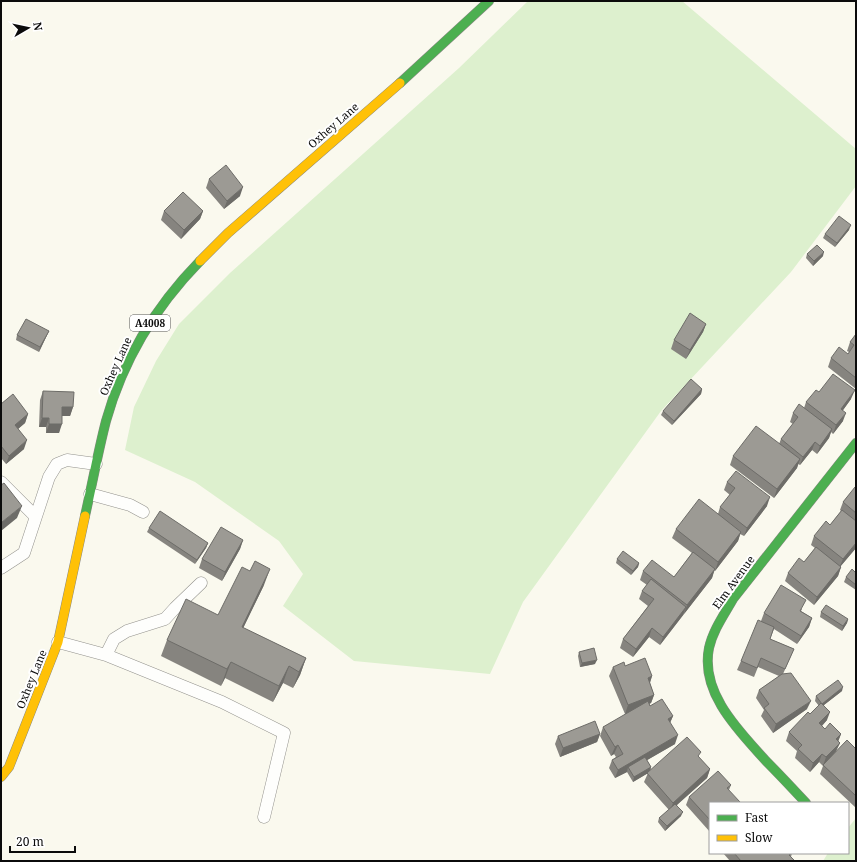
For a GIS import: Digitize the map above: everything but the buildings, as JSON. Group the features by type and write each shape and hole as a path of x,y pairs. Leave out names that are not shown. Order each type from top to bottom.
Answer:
{"main road":[{"name":"Oxhey Lane","path":"1,777 9,767 58,642 106,421 120,380 142,336 159,309 185,277 228,233 409,75 489,1"},
{"name":"Elm Avenue","path":"805,802 729,719 712,687 708,670 708,656 711,642 718,624 733,599 856,443"}],"lane":[{"path":"1,568 24,553 49,477 57,464 67,460 96,464"},
{"path":"1,482 35,516"},
{"path":"90,494 130,505 143,512"},
{"path":"106,655 114,639 127,631 165,619 174,608 201,583"},
{"path":"58,642 106,655 222,702 284,733 264,817"}],"green space":[{"path":"528,1 682,1 856,149 856,186 791,272 661,411 523,602 490,674 354,661 283,606 303,574 279,541 195,482 125,450 134,407 156,361 179,324 230,273 459,68"},
{"path":"856,818 856,861 823,861 827,854 849,854 849,827"}],"traffic: fast":[{"path":"400,83 489,1"},
{"path":"85,516 106,421 113,398 122,377 132,355 155,315 169,296 200,261"},
{"path":"805,802 744,737 724,710 716,696 710,680 708,665 709,648 716,629 733,599 856,443"}],"traffic: slow":[{"path":"200,261 228,233 400,83"},
{"path":"1,777 9,767 58,642 85,516"}]}
